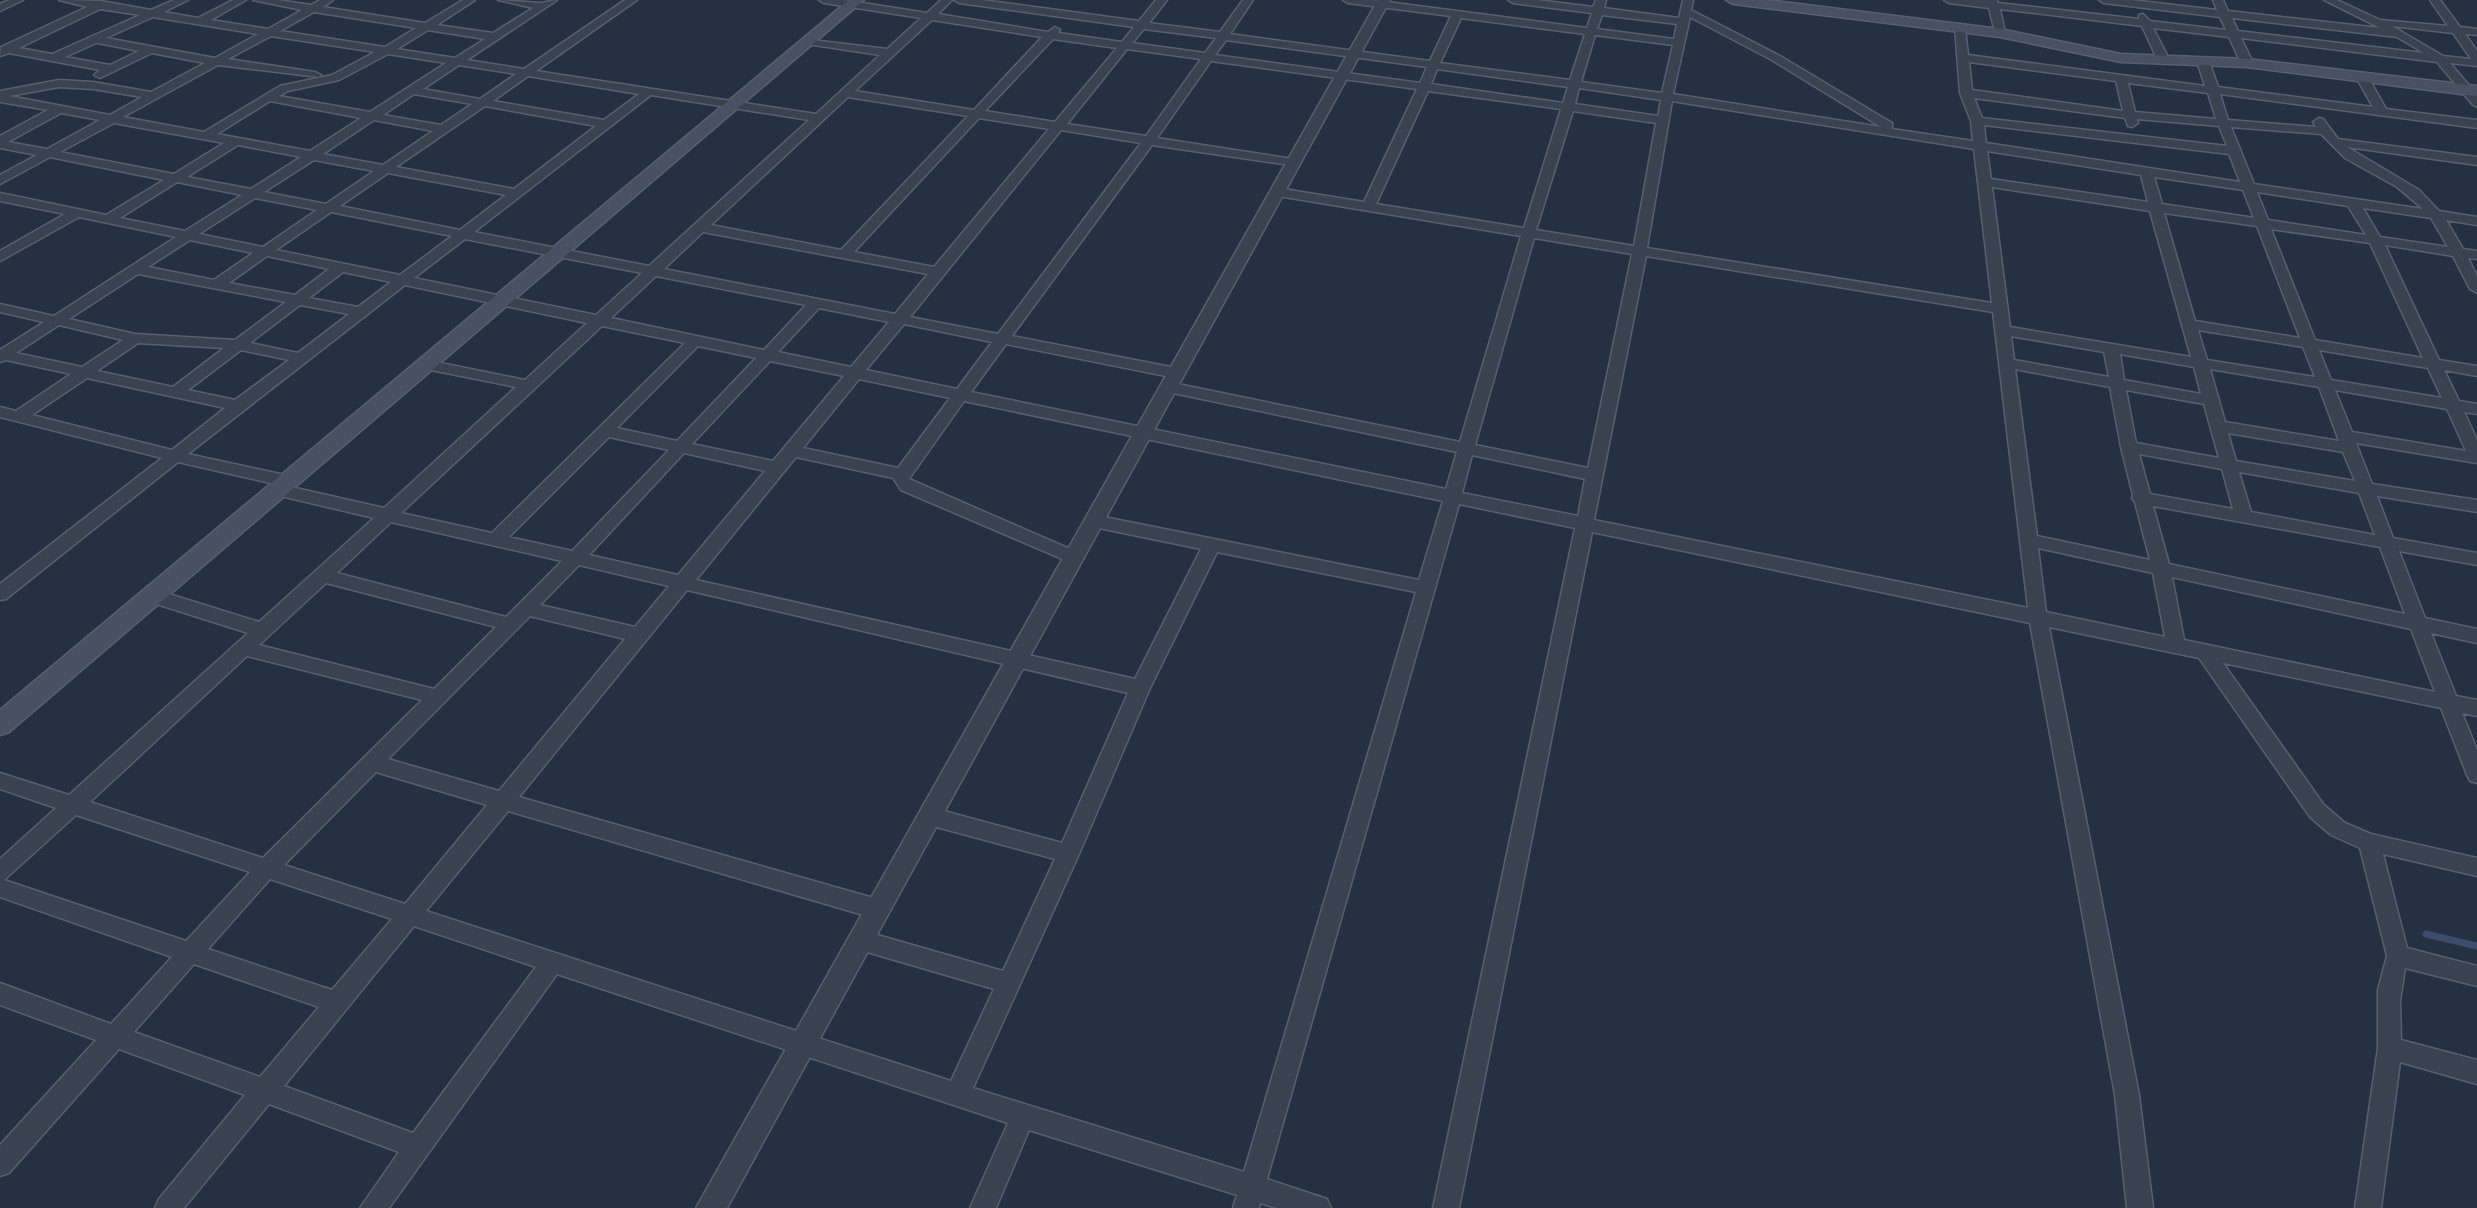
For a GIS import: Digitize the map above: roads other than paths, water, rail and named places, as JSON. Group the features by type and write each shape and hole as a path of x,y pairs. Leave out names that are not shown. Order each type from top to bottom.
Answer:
{"main road":[{"path":"1733,0 1778,3 2000,33 2099,55 2164,61 2247,63 2473,91"},
{"path":"0,725 855,2"}],"street":[{"path":"0,8 18,0"},
{"path":"64,0 817,118"},
{"path":"2,51 110,0"},
{"path":"53,58 98,40 183,0"},
{"path":"198,22 241,0"},
{"path":"258,0 495,37"},
{"path":"0,180 328,0"},
{"path":"207,135 266,97 297,84 335,78 386,51 470,0"},
{"path":"503,0 547,3"},
{"path":"216,285 632,0"},
{"path":"825,0 855,2 1124,46 1664,120"},
{"path":"0,872 947,0"},
{"path":"959,0 1012,3 1068,15 1668,97 2249,188 2477,220"},
{"path":"168,1208 1162,0"},
{"path":"1073,557 907,486 901,480 902,474 1149,141 1248,0"},
{"path":"1348,0 1383,2 1680,43"},
{"path":"1514,0 1686,11 1776,58 1848,104 1900,133"},
{"path":"1949,0 1993,3 2441,59 2477,61"},
{"path":"2104,0 2400,34"},
{"path":"2218,0 2247,63"},
{"path":"2329,0 2400,34 2441,59 2473,91 2477,103"},
{"path":"2435,0 2477,61"},
{"path":"711,1208 1383,2"},
{"path":"2136,2 2164,61"},
{"path":"1,355 547,3"},
{"path":"1993,3 2000,33"},
{"path":"1249,1198 1454,498 1529,232 1600,5"},
{"path":"1446,1208 1640,250 1686,11"},
{"path":"1369,207 1457,14"},
{"path":"844,255 1068,15"},
{"path":"2370,20 2477,32"},
{"path":"1960,27 1966,93 1977,121 2038,617 2127,1095 2140,1208"},
{"path":"98,40 215,62 335,78"},
{"path":"807,42 888,53"},
{"path":"85,82 149,50"},
{"path":"2,51 111,69"},
{"path":"1963,58 2477,124"},
{"path":"2203,61 2224,124 2477,775"},
{"path":"2362,77 2382,112"},
{"path":"2121,78 2136,139"},
{"path":"0,97 42,83 85,82 152,96"},
{"path":"411,90 606,124"},
{"path":"0,594 238,406 647,93"},
{"path":"844,93 1293,163"},
{"path":"1966,93 2130,115 2324,131"},
{"path":"0,97 516,193"},
{"path":"266,97 442,129"},
{"path":"2311,104 2324,131 2334,142 2359,163 2413,192 2436,215 2477,289"},
{"path":"0,143 59,109"},
{"path":"1977,121 2235,151"},
{"path":"108,220 238,140"},
{"path":"2334,142 2477,160"},
{"path":"0,143 461,236 1001,340 1468,449 1593,475"},
{"path":"2146,172 2244,517"},
{"path":"1983,182 2477,255"},
{"path":"1277,192 2000,309"},
{"path":"0,197 502,300 597,322 2477,708"},
{"path":"2353,202 2375,239 2477,458"},
{"path":"0,257 77,213"},
{"path":"698,227 939,272"},
{"path":"175,393 341,267"},
{"path":"135,269 361,312"},
{"path":"0,1164 265,870 576,558 814,304"},
{"path":"0,308 135,338 239,345 302,358"},
{"path":"2189,324 2477,371"},
{"path":"2001,330 2477,409"},
{"path":"20,417 135,338"},
{"path":"497,540 694,342"},
{"path":"2111,348 2140,498 2161,567 2176,646"},
{"path":"1,355 238,406"},
{"path":"2006,363 2210,400"},
{"path":"426,365 528,385"},
{"path":"0,412 283,485 387,516 1017,658 1140,688"},
{"path":"2218,426 2477,458"},
{"path":"606,431 778,468"},
{"path":"2129,447 2228,466 2477,506"},
{"path":"792,451 902,474"},
{"path":"2140,498 2477,559"},
{"path":"1094,521 1426,588"},
{"path":"2028,540 2477,636"},
{"path":"957,1095 1068,854 1140,688 1212,545"},
{"path":"321,575 509,624"},
{"path":"153,596 261,630"},
{"path":"526,608 639,635"},
{"path":"242,648 438,697"},
{"path":"2205,652 2317,811 2338,829 2369,842 2477,867"},
{"path":"373,763 877,909"},
{"path":"0,781 265,870 1023,1116 1249,1198 1318,1208"},
{"path":"929,816 1068,854"},
{"path":"2368,1208 2390,1048 2387,993 2391,973 2398,956 2369,842"},
{"path":"0,888 338,1003"},
{"path":"860,940 1008,983"},
{"path":"2398,956 2477,976"},
{"path":"373,1208 552,963"},
{"path":"0,994 418,1148"},
{"path":"2390,1048 2477,1072"},
{"path":"983,1208 1023,1116"}],"waterway":[{"path":"2426,934 2477,946"}]}
